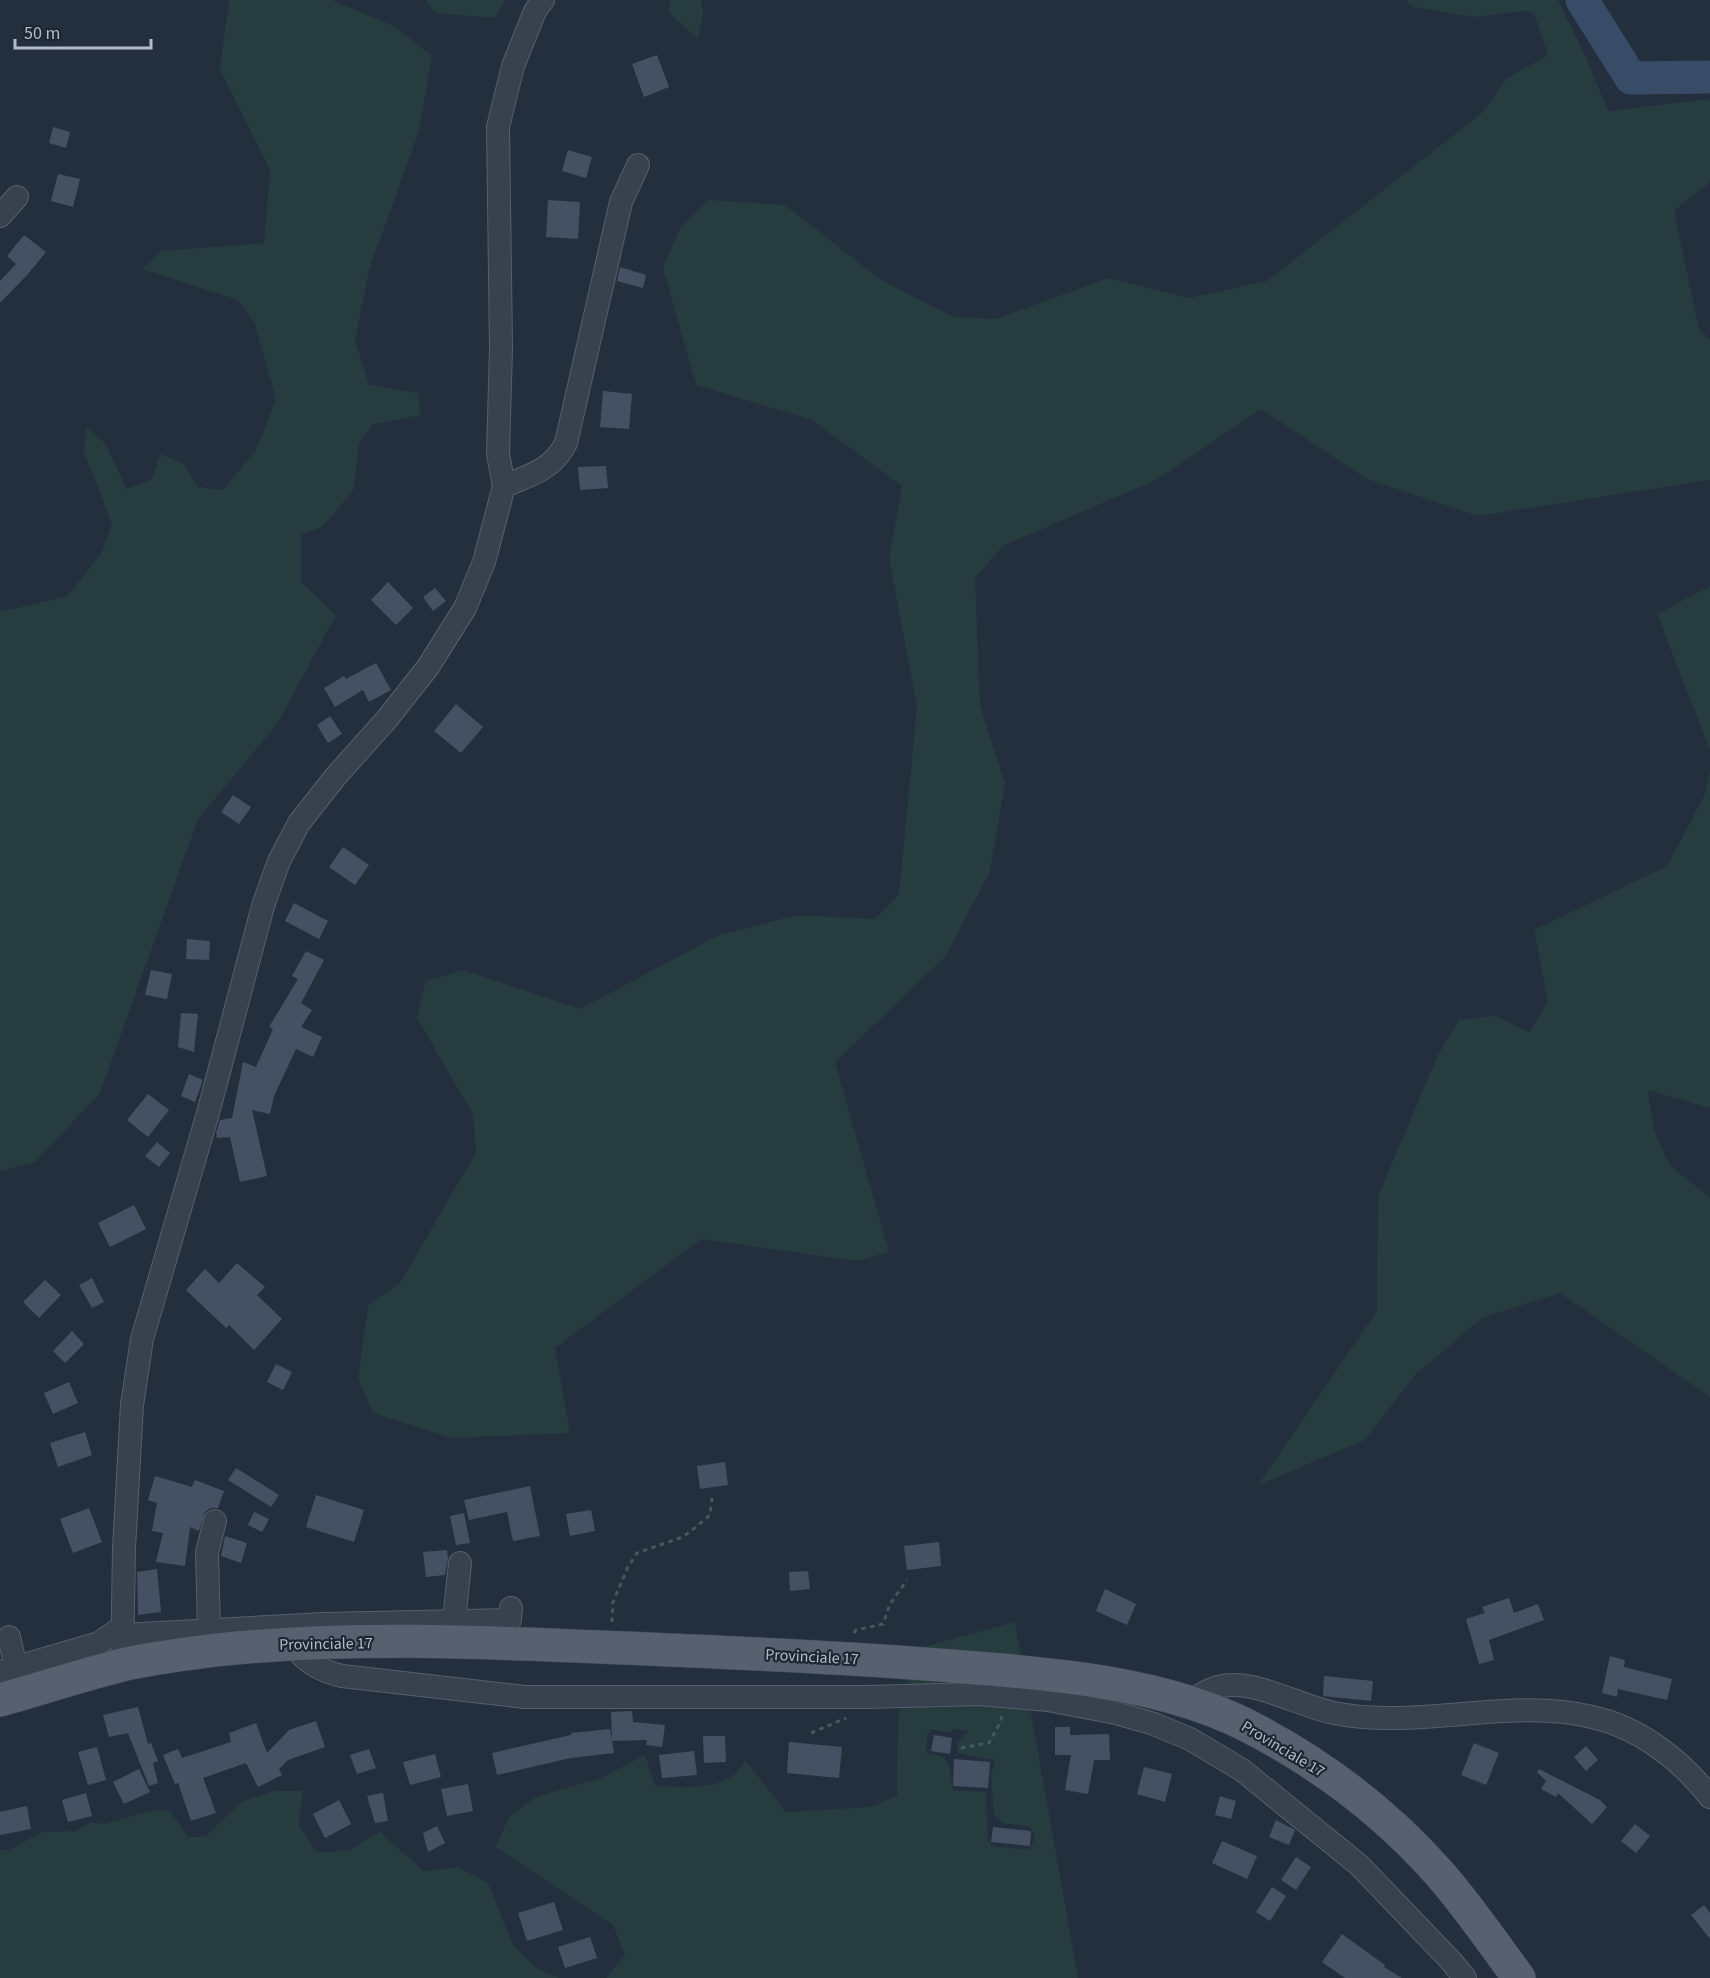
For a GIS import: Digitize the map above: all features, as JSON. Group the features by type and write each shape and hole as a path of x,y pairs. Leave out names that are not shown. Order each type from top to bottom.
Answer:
{"main road":[{"name":"Provinciale 17","path":"0,1700 122,1642 213,1650 291,1644 444,1642 607,1648 842,1659 1018,1671 1134,1689 1188,1702 1241,1723 1289,1749 1336,1781 1385,1820 1441,1876 1519,1978"}],"street":[{"path":"122,1642 123,1549 132,1406 142,1339 206,1123 263,906 279,861 299,823 336,776 387,720 428,667 465,608 484,562 504,486 498,454 501,348 498,127 513,66 535,11 543,0"},
{"path":"504,486 543,470 558,458 566,442 621,202 638,165"},
{"path":"0,216 17,196"},
{"path":"209,1630 207,1552 215,1521"},
{"path":"454,1621 460,1563"},
{"path":"9,1637 8,1669 99,1643 209,1630 323,1624 510,1620 511,1608"},
{"path":"291,1644 306,1660 323,1672 525,1697 854,1697 980,1694 1048,1700 1116,1713 1154,1724 1190,1739 1242,1770 1359,1865 1465,1978"},
{"path":"1188,1702 1213,1689 1232,1685 1248,1686 1310,1707 1354,1716 1411,1717 1550,1711 1592,1716 1655,1744 1695,1778 1710,1797"}],"path":[{"path":"607,1648 613,1602 628,1567 637,1553 690,1532 710,1515 712,1498"},
{"path":"842,1659 850,1638 856,1630 882,1624 890,1604 907,1580"},
{"path":"961,1748 989,1743 1001,1721 1003,1696"}],"green space":[{"path":"229,0 332,0 394,26 432,56 419,131 369,270 355,340 369,385 418,393 421,415 373,424 359,444 353,491 322,527 301,535 301,582 336,615 277,724 198,819 100,1093 35,1162 0,1171 0,612 68,596 102,552 112,524 84,452 86,427 105,443 127,489 152,480 160,454 184,464 198,487 223,490 256,450 276,399 254,322 238,300 143,269 162,251 264,243 270,170 220,70"},
{"path":"426,0 506,0 494,18 435,13"},
{"path":"670,0 701,0 703,14 698,39 669,13"},
{"path":"1406,0 1558,0 1608,111 1710,99 1710,182 1674,211 1699,329 1710,340 1710,480 1478,516 1367,479 1261,409 1158,479 1003,546 975,578 980,705 1005,784 990,871 946,956 835,1062 889,1252 857,1261 701,1239 555,1348 570,1433 452,1438 373,1413 358,1379 368,1305 399,1284 476,1153 473,1114 417,1018 426,981 464,970 580,1009 719,935 797,915 875,919 899,894 917,706 889,559 902,486 812,420 696,385 663,268 680,229 709,200 785,205 881,280 954,317 995,319 1109,278 1189,298 1267,281 1482,113 1506,79 1548,55 1534,13 1522,11 1475,17 1413,7"},
{"path":"1710,586 1710,750 1657,614"},
{"path":"1710,771 1710,1108 1648,1090 1654,1131 1670,1166 1710,1197 1710,1397 1560,1293 1482,1318 1415,1375 1365,1440 1258,1485 1377,1311 1378,1196 1438,1055 1459,1020 1495,1016 1529,1032 1548,1001 1534,930 1667,866 1704,796"},
{"path":"1015,1622 1078,1978 606,1978 625,1955 613,1925 496,1847 509,1816 536,1797 601,1778 645,1755 655,1786 696,1787 716,1784 734,1775 745,1760 786,1812 871,1807 897,1796 898,1719 916,1649","holes":["932,1729 948,1733 955,1729 969,1731 957,1744 958,1753 995,1760 991,1776 994,1815 1004,1823 1030,1827 1035,1836 1030,1850 992,1846 988,1839 986,1792 953,1790 950,1770 945,1758 926,1753 927,1735"]},
{"path":"273,1791 303,1791 299,1825 317,1853 350,1850 380,1832 424,1871 458,1867 488,1883 513,1945 538,1969 560,1978 0,1978 0,1850 9,1850 42,1832 76,1831 91,1822 104,1824 154,1810 170,1811 188,1837 205,1837 241,1802"}],"building":[{"path":"657,55 669,87 644,97 632,64"},
{"path":"53,127 70,132 66,148 49,143"},
{"path":"568,150 592,157 586,178 562,171"},
{"path":"58,174 80,179 73,207 51,201"},
{"path":"548,200 580,202 578,239 546,237"},
{"path":"24,235 46,252 0,303 0,281 16,264 7,256"},
{"path":"620,267 646,275 643,288 617,281"},
{"path":"603,391 632,394 629,429 600,427"},
{"path":"606,466 608,488 580,490 578,467"},
{"path":"388,582 413,608 396,625 371,600"},
{"path":"435,588 446,601 433,611 423,597"},
{"path":"376,663 391,690 369,702 363,690 335,707 324,688 344,676 346,679"},
{"path":"456,704 483,727 461,753 434,731"},
{"path":"330,716 342,734 328,743 317,725"},
{"path":"233,795 251,807 239,824 221,812"},
{"path":"343,847 369,865 355,885 329,867"},
{"path":"294,903 328,921 319,939 285,921"},
{"path":"187,939 210,941 209,960 186,959"},
{"path":"306,951 324,960 301,1003 312,1010 301,1027 322,1037 313,1057 296,1049 274,1096 270,1114 252,1110 267,1176 240,1182 230,1137 217,1138 216,1133 220,1120 232,1118 243,1062 256,1067 273,1029 269,1027 298,979 292,976"},
{"path":"151,970 172,974 167,999 145,995"},
{"path":"181,1013 198,1014 194,1052 178,1047"},
{"path":"189,1074 203,1080 195,1102 181,1096"},
{"path":"148,1094 169,1110 148,1137 127,1120"},
{"path":"157,1142 170,1153 159,1167 145,1156"},
{"path":"134,1205 146,1229 110,1247 98,1223"},
{"path":"237,1263 265,1287 257,1295 282,1319 254,1350 229,1325 226,1328 186,1290 205,1269 219,1283"},
{"path":"92,1278 104,1302 92,1308 79,1285"},
{"path":"45,1280 61,1295 39,1318 23,1302"},
{"path":"72,1331 84,1344 65,1363 53,1351"},
{"path":"276,1364 292,1372 283,1390 267,1382"},
{"path":"69,1382 78,1403 53,1414 44,1393"},
{"path":"85,1432 92,1455 58,1467 50,1443"},
{"path":"725,1462 728,1485 700,1489 697,1466"},
{"path":"236,1468 279,1495 271,1507 228,1480"},
{"path":"155,1476 192,1487 195,1480 224,1491 218,1508 211,1508 205,1512 199,1531 190,1527 185,1566 156,1562 163,1533 152,1531 157,1503 148,1500"},
{"path":"530,1486 540,1536 513,1541 507,1512 469,1520 464,1500"},
{"path":"316,1495 364,1510 354,1542 306,1527"},
{"path":"89,1508 102,1542 73,1553 60,1519"},
{"path":"591,1510 595,1531 570,1536 566,1514"},
{"path":"254,1512 269,1519 262,1532 248,1525"},
{"path":"464,1513 470,1543 456,1545 450,1516"},
{"path":"225,1536 247,1543 241,1563 221,1556"},
{"path":"939,1542 941,1566 907,1570 904,1546"},
{"path":"447,1550 445,1575 426,1577 423,1552"},
{"path":"157,1569 161,1612 138,1615 137,1572"},
{"path":"808,1571 810,1589 790,1591 789,1572"},
{"path":"1105,1589 1136,1604 1127,1625 1096,1611"},
{"path":"1509,1598 1514,1613 1538,1604 1544,1620 1489,1640 1494,1660 1479,1664 1466,1619 1485,1613 1482,1607"},
{"path":"1610,1656 1625,1660 1624,1667 1672,1679 1667,1700 1618,1689 1617,1697 1602,1693"},
{"path":"1324,1676 1373,1681 1371,1701 1323,1696"},
{"path":"138,1707 148,1744 151,1743 158,1761 153,1763 158,1783 149,1786 128,1733 109,1737 103,1715"},
{"path":"632,1711 633,1722 665,1725 662,1747 646,1745 647,1740 612,1741 611,1712"},
{"path":"316,1721 325,1747 288,1760 279,1769 282,1775 258,1787 246,1763 203,1778 216,1813 191,1821 178,1783 175,1784 163,1755 178,1749 182,1758 231,1742 229,1733 256,1723 267,1753 289,1730"},
{"path":"1055,1727 1070,1727 1070,1735 1109,1734 1110,1760 1094,1760 1088,1794 1065,1790 1071,1755 1055,1755"},
{"path":"610,1729 614,1753 571,1758 497,1775 492,1753 571,1735 571,1733"},
{"path":"934,1735 952,1738 950,1754 931,1751"},
{"path":"703,1736 725,1736 726,1762 704,1763"},
{"path":"789,1742 842,1747 839,1778 787,1773"},
{"path":"1474,1743 1499,1753 1486,1785 1461,1775"},
{"path":"1586,1746 1598,1760 1586,1771 1574,1757"},
{"path":"97,1747 106,1780 88,1785 78,1752"},
{"path":"369,1749 376,1768 357,1774 350,1755"},
{"path":"694,1751 697,1775 662,1778 659,1755"},
{"path":"435,1754 441,1777 410,1785 403,1762"},
{"path":"954,1759 990,1762 988,1788 953,1786"},
{"path":"1144,1767 1172,1774 1165,1802 1137,1794"},
{"path":"139,1769 150,1792 124,1804 113,1782"},
{"path":"1539,1769 1600,1800 1607,1807 1592,1824 1558,1793 1556,1797 1541,1789 1546,1781 1537,1772"},
{"path":"468,1784 473,1811 447,1816 441,1789"},
{"path":"86,1793 92,1816 68,1822 62,1800"},
{"path":"383,1793 388,1821 375,1823 367,1796"},
{"path":"1220,1796 1236,1801 1231,1819 1215,1815"},
{"path":"339,1800 351,1824 325,1838 313,1814"},
{"path":"27,1806 31,1829 0,1835 0,1812"},
{"path":"1276,1820 1295,1830 1289,1845 1269,1837"},
{"path":"1635,1824 1650,1836 1636,1853 1621,1841"},
{"path":"437,1826 445,1843 428,1852 423,1833"},
{"path":"993,1827 1031,1831 1030,1846 991,1842"},
{"path":"1222,1841 1257,1856 1247,1879 1212,1863"},
{"path":"1296,1857 1311,1867 1296,1890 1281,1880"},
{"path":"1272,1887 1286,1896 1270,1921 1256,1912"},
{"path":"554,1902 563,1930 527,1941 518,1913"},
{"path":"1704,1905 1710,1913 1710,1939 1691,1915"},
{"path":"1342,1934 1402,1978 1345,1978 1322,1962"},
{"path":"590,1937 597,1958 565,1968 558,1947"}],"waterway":[{"path":"1582,0 1631,78 1710,77"}]}
